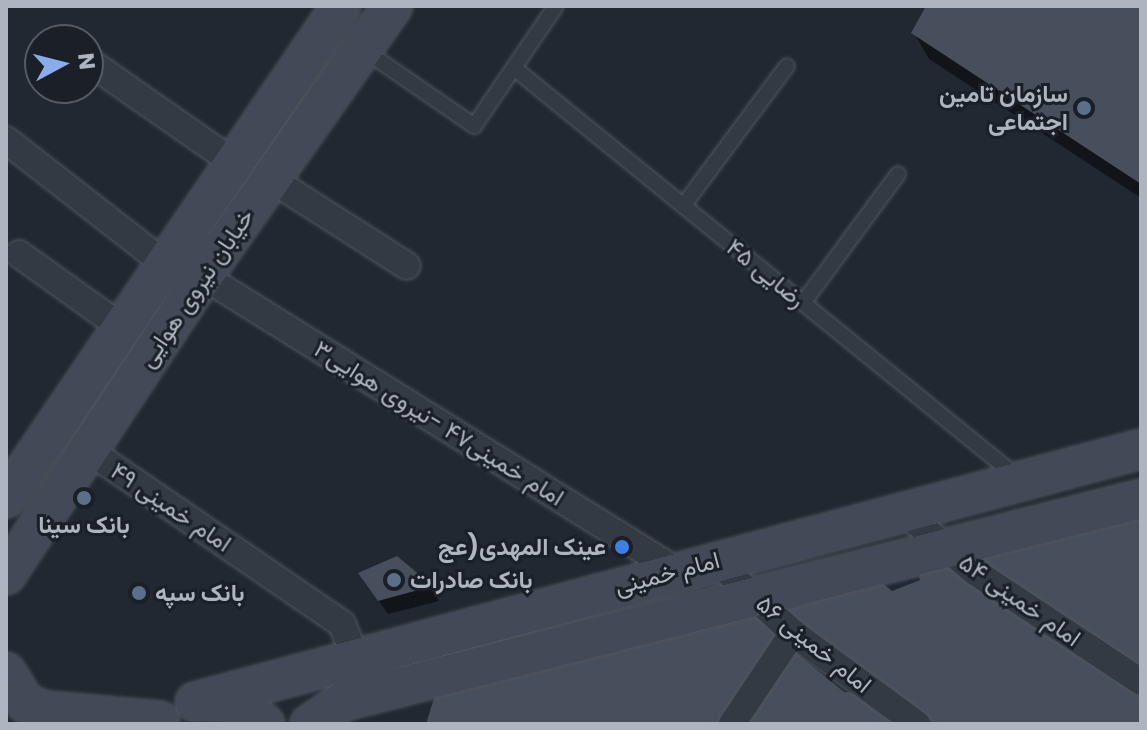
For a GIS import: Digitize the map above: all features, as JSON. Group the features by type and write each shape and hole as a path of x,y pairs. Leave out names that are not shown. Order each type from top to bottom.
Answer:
{"main road":[{"name":"خیابان نیروی هوایی","path":"6,575 88,450 186,272 254,172 341,6"},
{"name":"خیابان نیروی هوایی","path":"254,172 363,50 393,6"},
{"name":"خیابان نیروی هوایی","path":"6,498 125,330 186,272"},
{"name":"امام خمینی","path":"158,723 195,702 1018,478 1141,449"},
{"name":"امام خمینی","path":"310,724 344,701 1141,499"},
{"path":"6,672 25,703 46,711 158,723"},
{"path":"195,702 234,703 265,724"}],"street":[{"path":"104,72 254,172 407,266"},
{"name":"امام خمینی۴۷ -نیروی هوایی۳","path":"6,140 186,272 675,570"},
{"path":"19,254 125,330"},
{"name":"امام خمینی ۴۹","path":"88,450 342,624 356,658"},
{"name":"امام خمینی ۵۴","path":"903,511 947,548 1141,682"},
{"name":"امام خمینی ۵۶","path":"715,560 793,633 917,724"},
{"path":"732,724 793,633"}],"lane":[{"path":"363,50 474,126 556,6"},
{"path":"683,206 787,66"},
{"name":"رضایی ۴۵","path":"514,68 1018,478"},
{"path":"803,303 898,174"}],"building":[{"name":"سازمان تامین اجتماعی","path":"926,6 1141,6 1141,184 911,33"},
{"path":"1141,519 1141,675 979,566 980,556"},
{"name":"بانک صادرات","path":"397,556 433,586 378,601 358,573"},
{"path":"955,563 1141,693 1141,724 935,724 778,612 881,582 892,591 920,580 918,572"},
{"path":"754,613 783,634 724,724 426,724 435,695"},
{"path":"794,651 844,692 858,693 902,724 739,724"}],"place":[{"name":"سازمان تامین اجتماعی","path":"1084,108"},
{"name":"بانک سینا","path":"84,498"},
{"name":"عینک المهدی(عج","path":"622,547"},
{"name":"بانک صادرات","path":"394,580"},
{"name":"بانک سپه","path":"139,593"}]}
